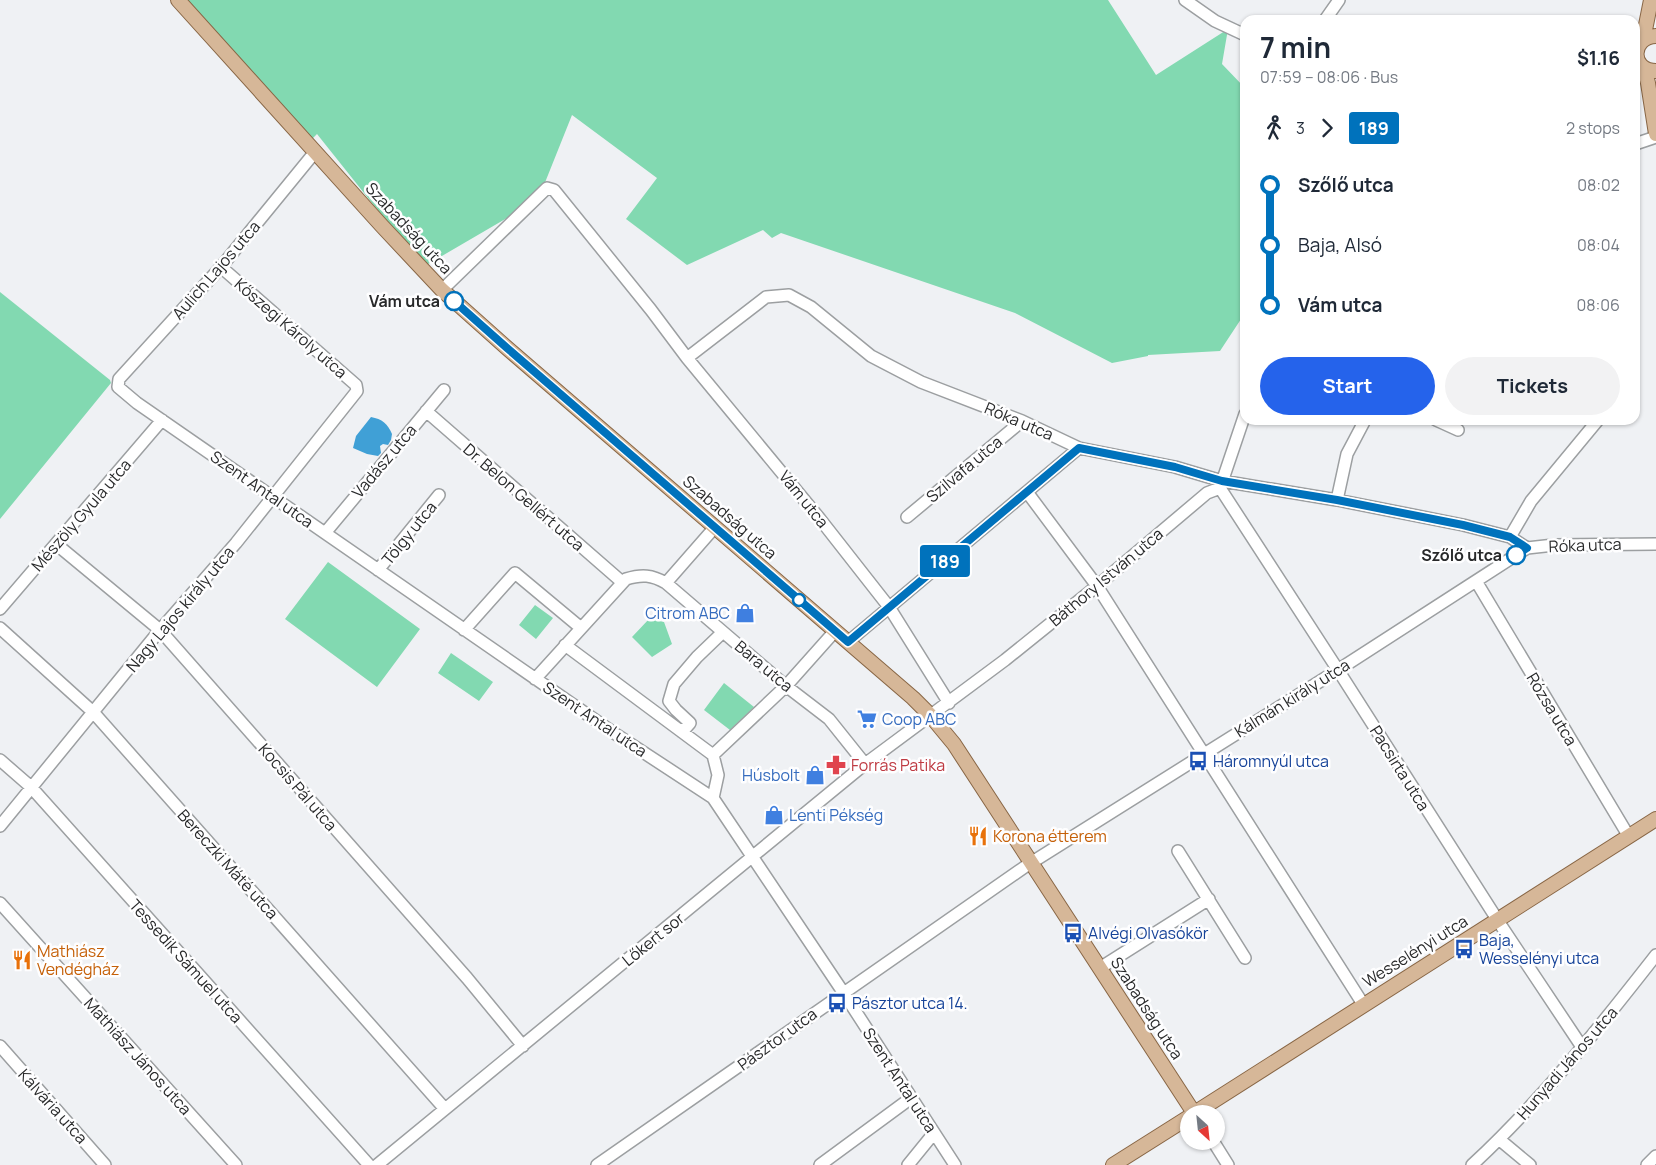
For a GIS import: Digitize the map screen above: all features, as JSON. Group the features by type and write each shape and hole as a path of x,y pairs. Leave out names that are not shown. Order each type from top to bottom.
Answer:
{"main road":[{"name":"Szabadság utca","path":"178,0 442,290 930,715 954,744 1188,1105"},
{"path":"1651,0 1656,26"},
{"path":"1643,42 1651,0"},
{"path":"1643,65 1653,110 1656,136"},
{"path":"1653,110 1656,90"},
{"name":"Wesselényi utca","path":"1208,1105 1363,1004 1656,819"},
{"path":"1113,1165 1180,1122"}],"street":[{"path":"1185,0 1215,21 1240,34"},
{"path":"1328,15 1338,0"},
{"path":"1640,142 1656,136"},
{"name":"Aulich Lajos utca","path":"118,387 119,379 221,267 315,152"},
{"name":"Vám utca","path":"442,290 547,188 554,190 651,310 687,358 820,519 889,607 949,702"},
{"name":"Kőszegi Károly utca","path":"221,267 356,385 357,391"},
{"name":"Róka utca","path":"687,358 766,297 789,295 811,307 871,356 921,382 1022,421 1079,448 1175,467 1221,484 1337,500 1463,525 1510,537 1527,548 1554,544 1656,544"},
{"name":"Szent Antal utca","path":"118,387 137,403 464,630 713,798 844,992 954,1165"},
{"name":"Vadász utca","path":"325,533 444,390"},
{"name":"Nagy Lajos király utca","path":"0,826 160,630 236,543 357,391"},
{"name":"Dr. Belon Gellért utca","path":"426,411 622,582"},
{"name":"Mészöly Gyula utca","path":"0,609 162,420"},
{"name":"Szilvafa utca","path":"906,517 1022,421"},
{"path":"1221,484 1241,425"},
{"path":"1337,500 1347,454 1362,425"},
{"path":"1447,425 1458,430"},
{"path":"1510,537 1531,501 1594,425"},
{"path":"848,642 1079,448"},
{"name":"Báthory István utca","path":"930,715 1005,660 1097,586 1207,493 1221,484"},
{"name":"Pacsirta utca","path":"1221,484 1497,920 1582,1047"},
{"path":"1027,492 1097,586 1363,1004"},
{"name":"Tölgy utca","path":"378,570 439,495"},
{"path":"666,583 715,527"},
{"name":"Kocsis Pál utca","path":"56,544 160,630 460,971 523,1046"},
{"name":"Kálmán király utca","path":"1032,864 1527,548"},
{"path":"464,630 515,573 580,628"},
{"name":"Bara utca","path":"536,678 626,578 640,574 654,576 666,583 786,686 829,719 865,764"},
{"name":"Rózsa utca","path":"1476,581 1630,836"},
{"name":"Bereczki Máté utca","path":"0,628 93,712 445,1109"},
{"path":"713,755 786,686 835,631"},
{"path":"682,732 690,723 676,710 669,700 674,684 697,657 723,632"},
{"path":"565,645 713,755 718,775 713,798"},
{"name":"Lőkert sor","path":"376,1165 865,764 930,715"},
{"name":"Tessedik Sámuel utca","path":"0,760 31,787 369,1165"},
{"path":"1178,851 1245,958"},
{"name":"Pásztor utca","path":"597,1165 694,1099 982,895 1032,864"},
{"path":"1100,968 1209,899"},
{"name":"Mathiász János utca","path":"0,903 236,1165"},
{"name":"Hunyadi János utca","path":"1472,1165 1500,1140 1582,1047 1656,955"},
{"name":"Kálvária utca","path":"0,1046 105,1165"},
{"path":"820,1165 912,1098"},
{"path":"908,1165 934,1133"},
{"path":"1500,1140 1530,1165"},
{"path":"1218,1150 1228,1165"},
{"path":"1647,1165 1656,1156"}],"green space":[{"path":"183,0 1108,0 1156,75 1228,29 1222,64 1240,83 1240,321 1220,351 1148,355 1112,363 1015,313 781,233 772,238 763,230 687,265 626,219 657,178 572,115 538,200 423,267 317,134 311,140"},
{"path":"0,292 110,380 111,383 0,519"},
{"path":"328,562 420,629 377,687 285,619"},
{"path":"535,605 553,618 536,639 519,625"},
{"path":"649,619 664,622 672,644 652,657 632,637"},
{"path":"451,653 493,682 479,701 438,673"},
{"path":"724,683 754,707 730,730 704,710"}],"water":[{"path":"371,417 384,422 392,434 388,445 383,444 380,446 381,453 378,456 353,448 356,436"}],"bus line":[{"name":"189","path":"454,301 848,642 1079,448 1175,467 1222,481 1337,500 1463,525 1510,537 1527,548 1516,555"}],"place":[{"name":"Vám utca","path":"454,301"},
{"name":"Szőlő utca","path":"1516,555"},
{"name":"Citrom ABC","path":"745,613"},
{"name":"Coop ABC","path":"867,719"},
{"name":"Háromnyúl utca","path":"1198,761"},
{"name":"Forrás Patika","path":"836,765"},
{"name":"Húsbolt","path":"815,775"},
{"name":"Lenti Pékség","path":"774,815"},
{"name":"Korona étterem","path":"978,836"},
{"name":"Alvégi Olvasókör","path":"1073,933"},
{"name":"Baja, Wesselényi utca","path":"1464,949"},
{"name":"Mathiász Vendégház","path":"22,960"},
{"name":"Pásztor utca 14.","path":"837,1003"}]}
